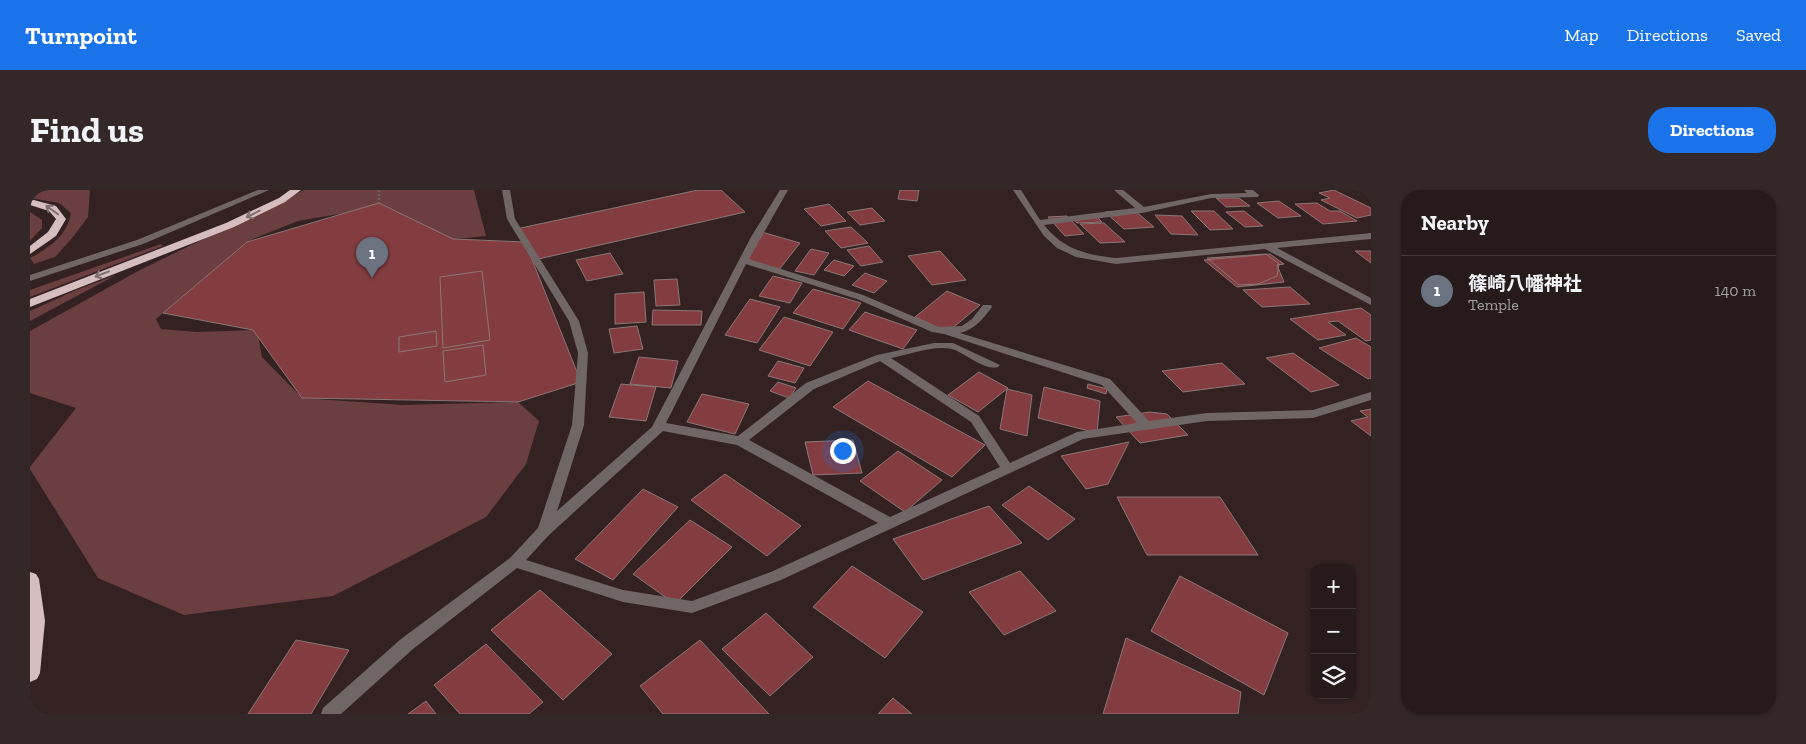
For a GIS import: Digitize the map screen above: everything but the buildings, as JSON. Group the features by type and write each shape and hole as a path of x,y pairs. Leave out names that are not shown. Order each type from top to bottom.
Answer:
{"highway":[{"path":"30,303 230,225 282,200 296,190"},
{"path":"30,202 53,208 58,213 60,220 58,227 52,234 30,251"},
{"path":"30,579 36,621 30,673"}],"street":[{"path":"30,278 140,242 265,190"},
{"path":"506,190 511,219 574,322 583,353 578,425 544,531"},
{"path":"329,714 407,644 515,562 544,531 657,430 743,260 784,190"},
{"path":"1017,190 1038,223 1060,247 1088,257 1116,261 1371,236"},
{"path":"1118,190 1142,210"},
{"path":"1038,223 1142,210 1210,196 1255,195 1248,190"},
{"path":"1267,246 1371,302"},
{"path":"743,260 860,296 940,330 1106,382 1147,426"},
{"path":"940,330 955,332 971,327 987,307"},
{"path":"740,441 810,386 881,357 934,346 953,346 994,364"},
{"path":"881,357 975,419 1008,470"},
{"path":"515,562 623,596 692,607 776,576 1081,435 1207,417 1313,414 1371,396"},
{"path":"659,426 740,441 891,524"}],"path":[{"path":"379,190 379,203"}],"shaded area":[{"path":"30,190 90,190 88,217 73,237 55,257 34,264 30,258 44,250 62,234 71,213 59,203 30,198"},
{"path":"304,190 474,190 486,236 446,240 368,209 298,221 248,241 156,319 161,329 197,332 257,330 262,357 302,398 403,405 518,402 539,421 526,464 486,517 333,596 184,615 98,578 30,469 76,408 30,393 30,331 140,270"},
{"path":"30,212 42,220 42,228 30,241"},
{"path":"161,244 163,246 30,297 30,290"},
{"path":"116,275 30,321 30,311"}],"place":[{"name":"篠崎八幡神社","path":"372,278"}]}
